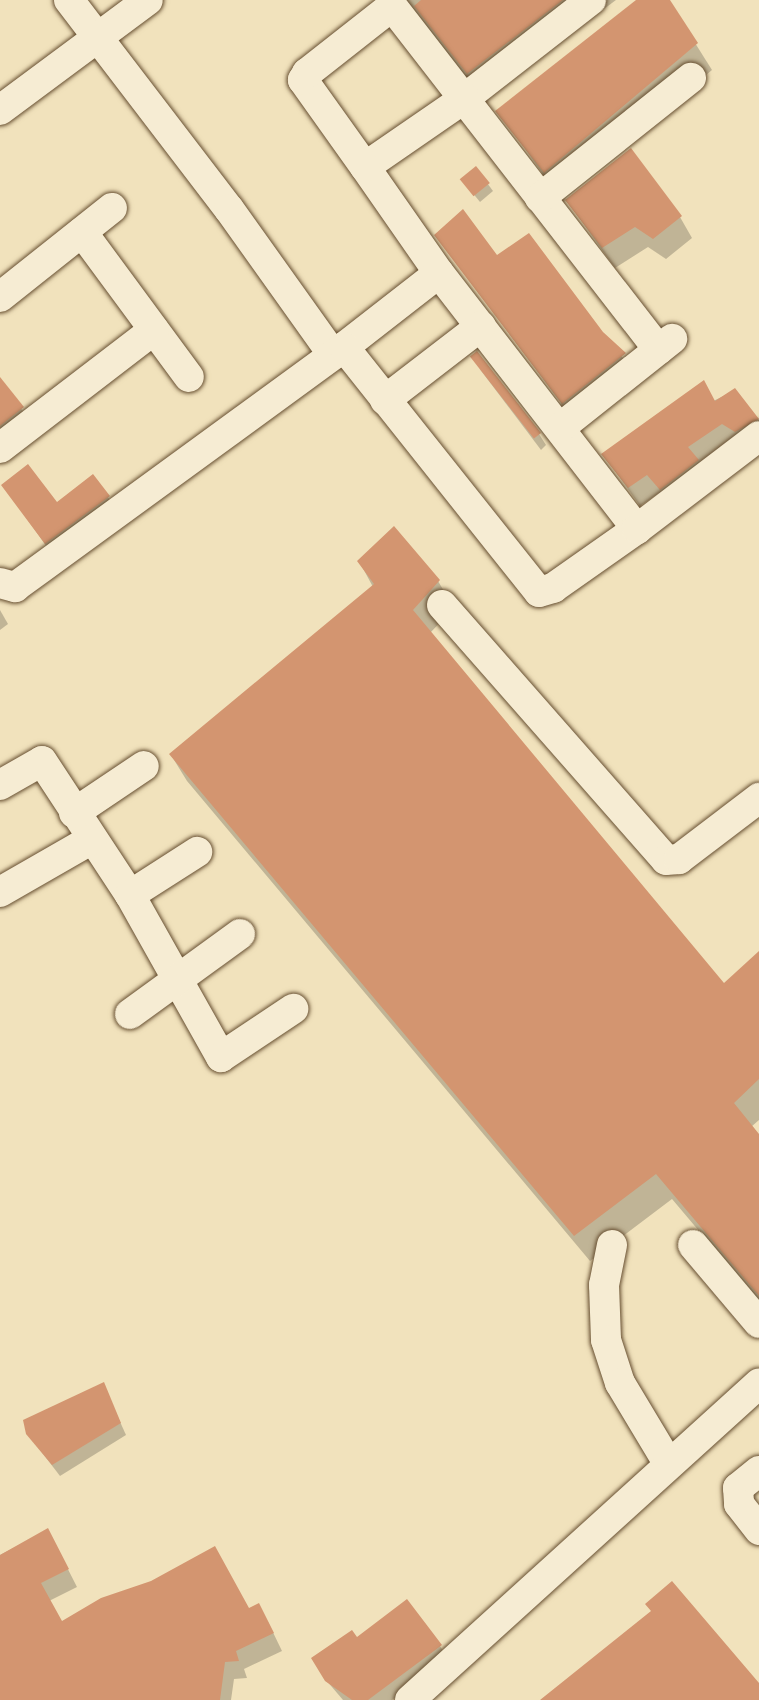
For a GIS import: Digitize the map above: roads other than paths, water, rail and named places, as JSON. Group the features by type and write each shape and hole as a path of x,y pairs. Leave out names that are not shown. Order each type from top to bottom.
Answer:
{"street":[{"path":"69,0 339,351 385,400 539,592 553,589 759,436"},
{"path":"0,110 148,0"},
{"path":"365,167 465,98 591,0"},
{"path":"561,426 666,345 540,198 396,3 307,73 303,80 439,273 561,426 637,529"},
{"path":"540,198 691,78"},
{"path":"0,297 112,208"},
{"path":"82,232 189,377"},
{"path":"0,583 15,587 339,351 439,273"},
{"path":"385,400 481,326"},
{"path":"0,447 153,330"},
{"path":"442,605 666,860 679,859 748,807"},
{"path":"0,785 42,761 130,895 175,980 221,1058 293,1009"},
{"path":"74,813 144,766"},
{"path":"0,892 92,839"},
{"path":"130,895 197,852"},
{"path":"130,1014 240,934"},
{"path":"612,1245 604,1285 606,1340 620,1383 668,1464"},
{"path":"693,1245 759,1323"},
{"path":"410,1700 759,1384"},
{"path":"759,1471 738,1488 739,1504 759,1530"}]}
